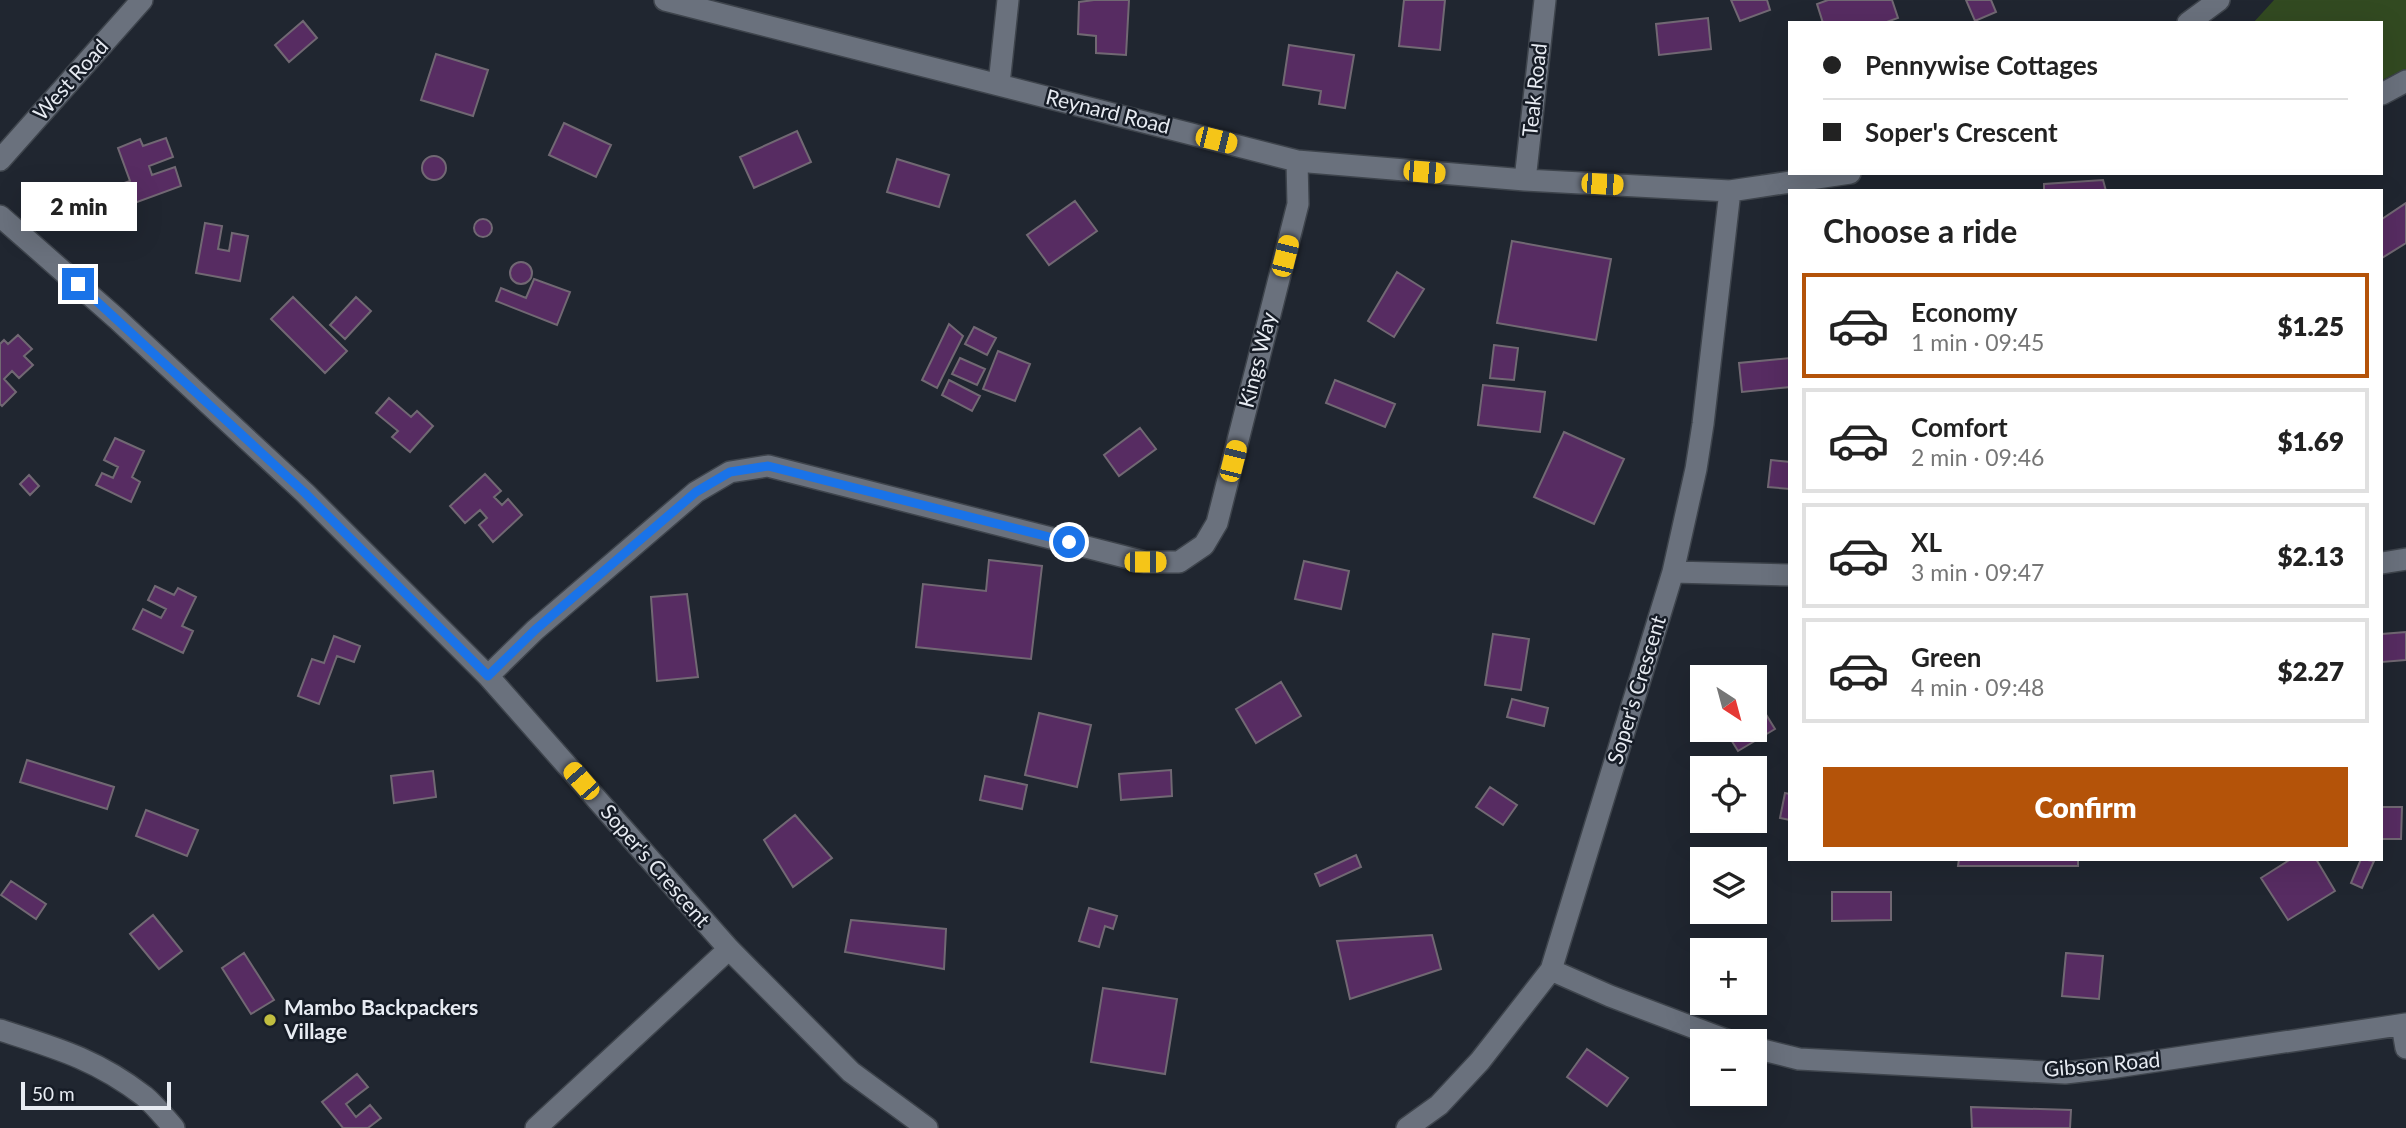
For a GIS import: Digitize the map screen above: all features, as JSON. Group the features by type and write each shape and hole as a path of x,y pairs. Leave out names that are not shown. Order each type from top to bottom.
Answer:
{"street":[{"name":"West Road","path":"0,159 142,0"},
{"name":"Reynard Road","path":"665,0 1297,161 1525,180 1730,191 1837,175"},
{"path":"999,84 1008,0"},
{"name":"Teak Road","path":"1525,180 1545,0"},
{"path":"2191,21 2218,0"},
{"path":"2383,94 2406,82"},
{"name":"Kings Way","path":"488,676 535,630 696,492 730,472 742,470 768,466 1145,562 1179,562 1204,545 1217,523 1298,204 1297,161"},
{"name":"Soper's Crescent","path":"1407,1128 1439,1105 1480,1061 1551,970 1673,572 1703,424 1730,191"},
{"name":"Soper's Crescent","path":"0,216 116,318 305,493 488,676 729,950 851,1072 927,1128"},
{"path":"2383,564 2406,559"},
{"path":"1673,572 1788,575"},
{"path":"536,1128 729,950"},
{"path":"1551,970 1697,1029"},
{"path":"2404,1024 2406,1048"},
{"name":"Gibson Road","path":"1767,1051 1799,1059 2065,1073 2404,1024"},
{"path":"0,1030 70,1052 99,1065 146,1097 174,1128"}],"green space":[{"path":"2274,0 2406,0 2406,69 2383,80 2383,21 2255,21"}],"building":[{"path":"1129,0 1126,55 1096,53 1096,36 1078,34 1079,2"},
{"path":"1404,0 1445,0 1440,50 1399,46"},
{"path":"1731,0 1767,0 1770,10 1740,21"},
{"path":"1828,0 1892,0 1898,18 1890,21 1822,21 1817,4"},
{"path":"1966,0 1991,0 1996,12 1975,21"},
{"path":"1708,18 1711,49 1659,55 1656,24"},
{"path":"303,21 317,38 289,62 275,45"},
{"path":"1289,45 1354,55 1345,108 1319,104 1321,91 1283,85"},
{"path":"436,54 488,70 473,116 421,100"},
{"path":"564,123 611,145 596,177 549,155"},
{"path":"797,131 811,162 754,188 740,157"},
{"path":"166,138 173,157 149,166 152,175 175,167 181,186 129,205 121,184 130,181 118,148 140,139 143,146"},
{"path":"434,156 443,159 446,168 443,177 434,180 425,177 422,168 425,159"},
{"path":"897,159 949,175 939,207 887,192"},
{"path":"2103,180 2105,189 2044,189 2044,184"},
{"path":"1075,201 1097,231 1049,265 1027,235"},
{"path":"2406,203 2406,243 2383,257 2383,218"},
{"path":"479,219 487,219 492,228 490,235 479,237 474,232 474,224"},
{"path":"205,223 222,226 218,249 229,251 232,233 248,236 240,281 196,273"},
{"path":"1512,241 1611,259 1596,340 1497,323"},
{"path":"521,262 529,265 532,273 529,281 521,284 513,281 510,273 513,265"},
{"path":"1397,272 1424,289 1394,337 1368,321"},
{"path":"534,279 570,292 557,325 496,301 501,288 526,298"},
{"path":"293,297 347,351 325,373 271,319"},
{"path":"356,297 371,311 345,339 330,325"},
{"path":"949,324 963,336 937,388 922,380"},
{"path":"974,327 996,338 987,355 965,344"},
{"path":"18,335 32,349 24,356 33,365 19,378 12,371 4,379 16,392 2,406 0,344 4,340 8,344"},
{"path":"1494,345 1518,348 1514,380 1490,378"},
{"path":"998,351 1030,364 1015,401 983,389"},
{"path":"960,358 985,369 977,385 952,374"},
{"path":"1788,358 1788,387 1742,392 1739,363"},
{"path":"949,380 980,396 972,411 942,395"},
{"path":"1335,380 1395,404 1385,427 1326,403"},
{"path":"1483,385 1545,392 1540,432 1478,425"},
{"path":"389,398 411,417 417,411 433,426 410,452 392,437 398,431 376,413"},
{"path":"1140,428 1156,449 1119,476 1104,455"},
{"path":"1564,432 1624,459 1594,524 1534,497"},
{"path":"115,438 144,451 132,477 140,482 131,502 96,485 102,473 113,478 118,467 104,460"},
{"path":"1771,460 1788,462 1788,489 1768,487"},
{"path":"485,474 501,491 494,497 502,505 508,499 522,515 493,542 479,525 487,518 480,510 465,523 450,506"},
{"path":"29,475 39,486 30,495 20,484"},
{"path":"989,560 1042,566 1031,659 916,647 923,584 986,591"},
{"path":"1304,561 1349,571 1341,609 1295,599"},
{"path":"155,586 174,595 178,588 196,597 182,626 193,631 183,653 133,629 143,609 161,618 166,609 148,600"},
{"path":"687,594 698,677 657,681 651,597"},
{"path":"2406,632 2406,660 2383,662 2383,634"},
{"path":"1493,634 1529,639 1521,690 1485,685"},
{"path":"334,636 360,646 354,662 337,656 319,704 298,696 312,659 324,663"},
{"path":"1281,682 1301,716 1256,743 1236,709"},
{"path":"1512,699 1548,708 1544,726 1507,717"},
{"path":"1039,713 1091,725 1077,787 1025,775"},
{"path":"1768,718 1775,729 1768,733"},
{"path":"1732,742 1753,742 1738,751"},
{"path":"27,760 114,787 107,809 20,782"},
{"path":"1171,770 1172,796 1121,800 1119,774"},
{"path":"433,771 436,797 394,803 391,776"},
{"path":"985,776 1027,785 1022,809 980,800"},
{"path":"1490,787 1517,805 1503,825 1476,807"},
{"path":"1785,793 1788,794 1788,820 1780,818"},
{"path":"2383,807 2402,807 2401,839 2383,839"},
{"path":"146,810 198,830 187,856 136,836"},
{"path":"795,815 832,858 793,887 764,840"},
{"path":"1356,855 1361,867 1320,886 1315,874"},
{"path":"1959,861 2078,861 2078,866 1958,866"},
{"path":"2288,861 2317,861 2335,891 2288,920 2261,878"},
{"path":"2360,861 2374,861 2362,888 2351,883"},
{"path":"11,881 46,904 36,919 1,895"},
{"path":"1832,892 1891,892 1891,920 1832,921"},
{"path":"1089,908 1117,916 1113,929 1105,926 1099,947 1079,941"},
{"path":"153,915 182,951 159,969 130,934"},
{"path":"851,920 946,929 944,969 845,952"},
{"path":"1432,935 1441,969 1350,999 1337,941"},
{"path":"244,953 274,1000 251,1014 222,968"},
{"path":"2066,953 2103,956 2099,999 2062,996"},
{"path":"1103,988 1177,999 1165,1074 1091,1062"},
{"path":"1587,1049 1628,1078 1607,1106 1567,1077"},
{"path":"357,1074 368,1087 346,1104 356,1117 370,1105 381,1118 368,1128 343,1128 322,1102"},
{"path":"1971,1107 2071,1110 2070,1128 1972,1128"}],"place":[{"name":"Mambo Backpackers Village","path":"270,1020"}],"route":[{"path":"78,284 305,493 488,676 535,630 696,492 730,472 768,466 1069,542"}]}
